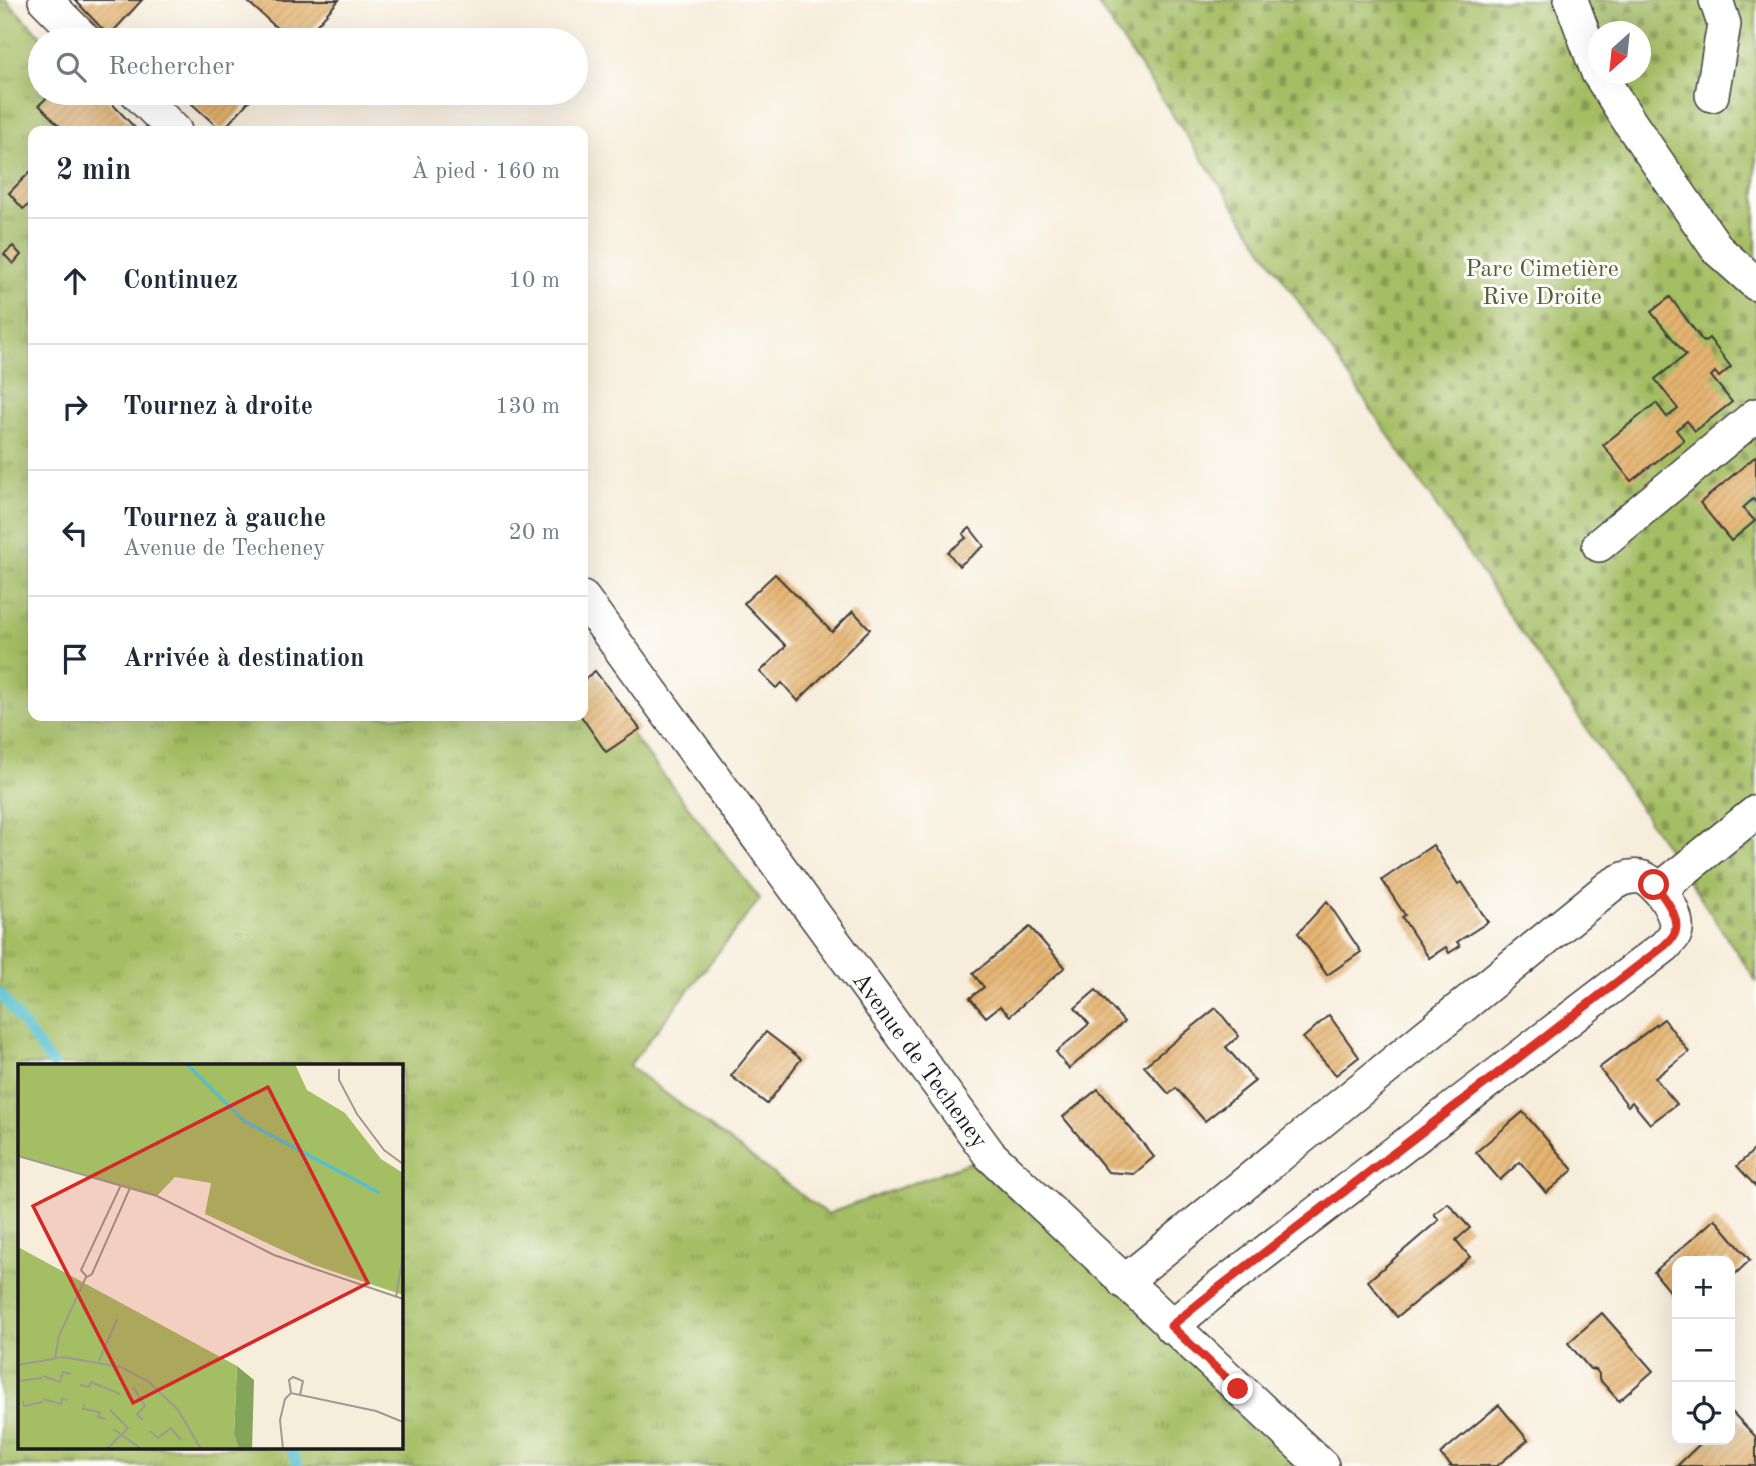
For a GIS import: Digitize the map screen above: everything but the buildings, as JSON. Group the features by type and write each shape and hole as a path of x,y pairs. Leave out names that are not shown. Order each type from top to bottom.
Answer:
{"street":[{"path":"45,0 73,28"},
{"path":"1572,0 1588,43"},
{"path":"1712,95 1724,24 1716,0"},
{"path":"1606,84 1718,250 1756,284"},
{"path":"149,105 170,126"},
{"path":"1600,545 1756,415"},
{"name":"Avenue de Techeney","path":"588,604 990,1155 1322,1466"},
{"path":"1659,891 1756,812"},
{"path":"1124,1282 1609,887 1624,878 1641,877 1654,885 1675,920 1675,933 1664,946 1171,1326"}],"green space":[{"path":"0,0 6,0 33,28 28,28 28,105 108,105 128,126 28,126 28,721 588,721 588,678 760,899 629,1066 827,1214 990,1155 1324,1466 0,1466"},
{"name":"Parc Cimetière Rive Droite","path":"1095,0 1756,0 1756,981"}],"waterway":[{"path":"0,993 52,1064"},
{"path":"290,1448 298,1466"}],"route":[{"path":"1238,1389 1171,1326 1664,946 1675,933 1675,920 1666,900 1654,885"}]}
